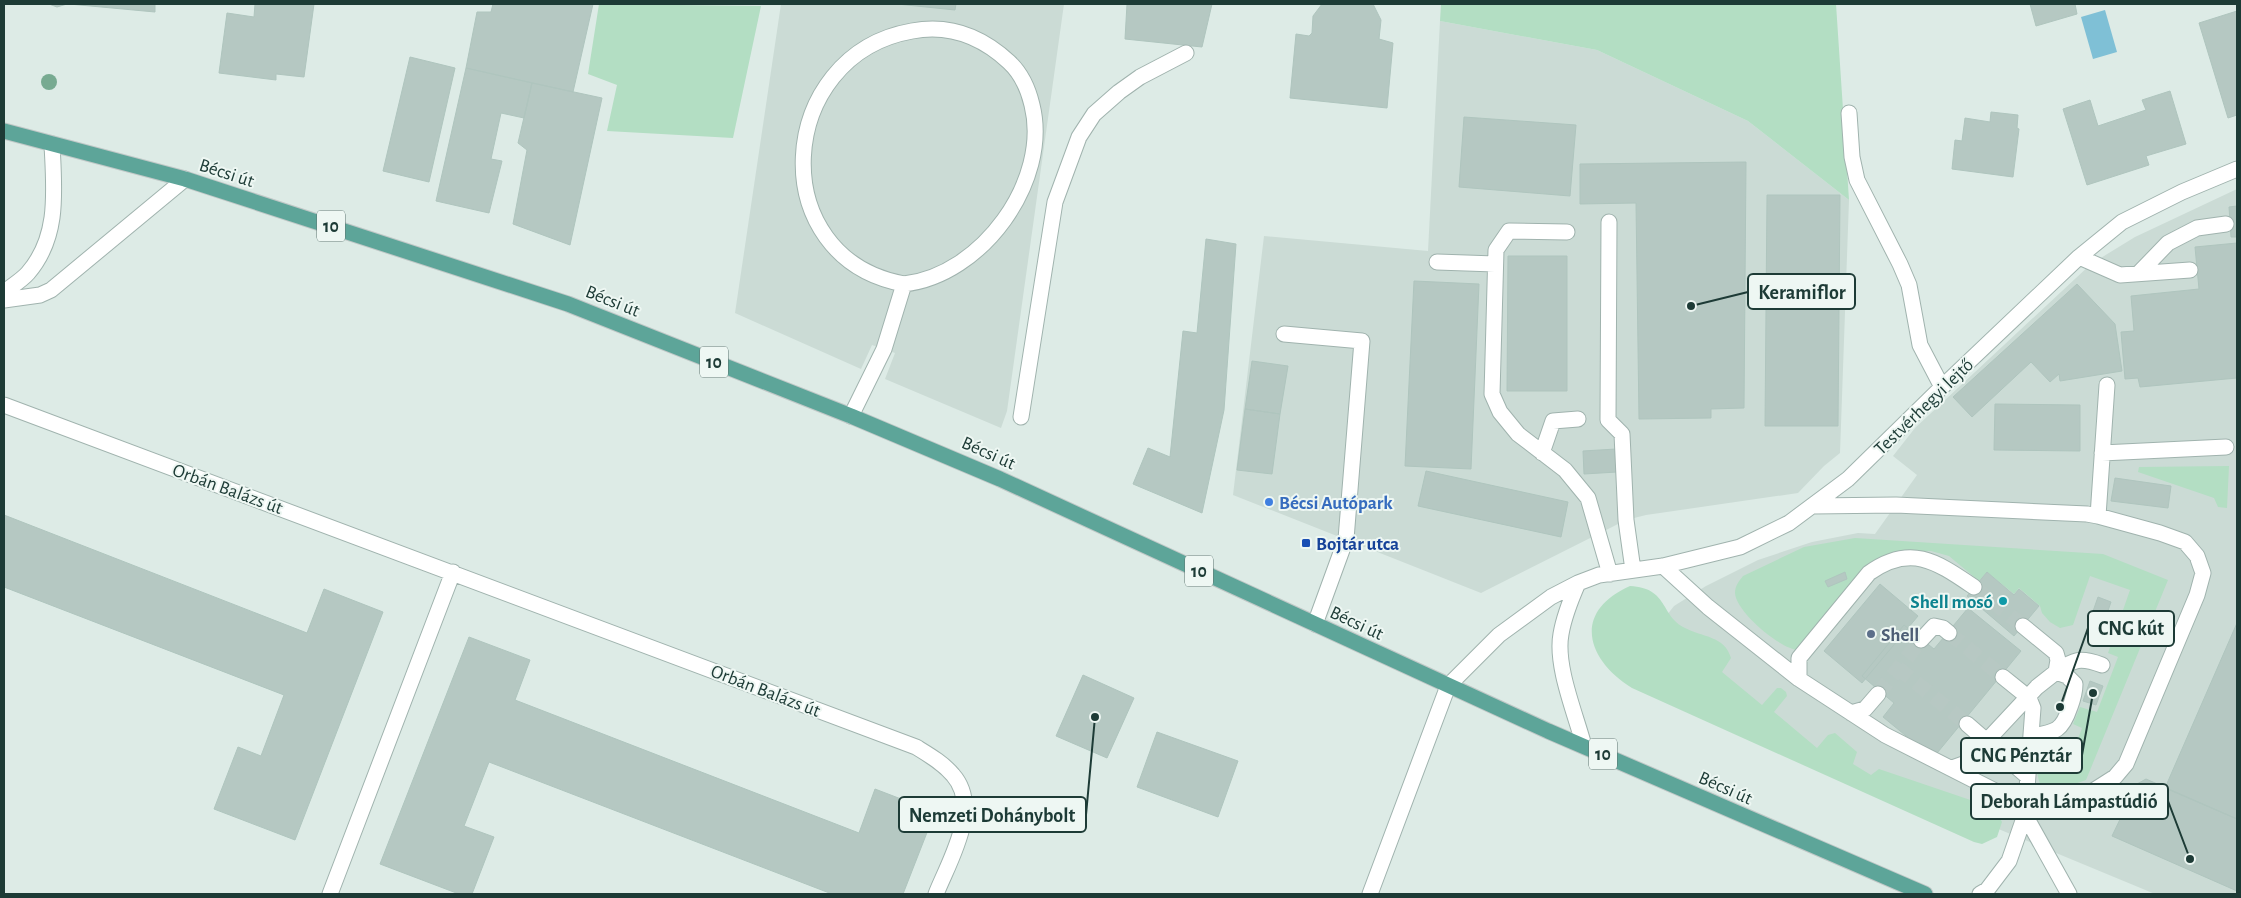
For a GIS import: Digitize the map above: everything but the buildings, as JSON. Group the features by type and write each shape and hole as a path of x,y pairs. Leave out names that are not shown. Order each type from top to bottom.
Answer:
{"main road":[{"name":"Bécsi út","path":"4,131 185,180 568,304 851,416 1000,479 1448,686 1925,894"}],"street":[{"path":"931,28 954,30 976,38 998,51 1016,68 1028,86 1035,115 1036,142 1024,187 1009,214 990,237 966,258 939,275 920,283 904,284 884,281 850,263 834,248 820,228 806,194 802,166 804,140 820,97 828,82 847,61 868,47 897,34 931,28"},
{"path":"1021,417 1055,202 1079,137 1094,114 1119,92 1140,77 1186,52"},
{"path":"1849,114 1852,157 1857,180 1909,285 1920,345 1942,387"},
{"path":"4,292 27,274 36,262 52,225 54,204 52,144"},
{"name":"Testvérhegyi lejtő","path":"1448,686 1499,636 1523,616 1551,597 1578,583 1610,574 1663,566 1740,548 1789,523 1848,479 2080,257 2122,222 2182,192 2237,169"},
{"path":"4,300 40,295 51,290 185,180"},
{"path":"1609,222 1608,420 1622,434 1626,520 1633,570"},
{"path":"2139,273 2168,243 2197,228 2226,224"},
{"path":"1567,232 1509,231 1496,250 1492,394 1500,412 1518,434 1564,470 1588,498 1610,574"},
{"path":"2080,257 2120,275 2190,270"},
{"path":"1437,262 1495,264"},
{"path":"851,416 884,349 904,284"},
{"path":"1284,334 1362,341 1346,539 1315,624"},
{"path":"2098,516 2107,385"},
{"name":"Orbán Balázs út","path":"4,405 916,747 938,760 954,776 965,807 961,830 936,894"},
{"path":"1542,453 1553,421 1578,419"},
{"path":"2102,453 2226,447"},
{"path":"1813,506 1896,505 2087,514 2160,532 2185,542 2197,556 2202,573 2197,596 2126,764 2115,777 2082,798 2047,805 2025,815"},
{"path":"1800,679 1799,658 1869,574 1882,564 1900,559 1928,560 1939,563 1974,587"},
{"path":"1663,566 1708,607 1800,679 1884,735 2007,797 2025,815 2069,894"},
{"path":"330,894 453,572"},
{"path":"1578,583 1568,605 1560,636 1562,664 1584,746"},
{"path":"1921,640 1934,626 1943,628 1949,633"},
{"path":"2023,626 2056,653 2058,660 2056,672"},
{"path":"1952,768 1966,763 2042,683 2072,660 2088,660 2102,665"},
{"path":"2032,736 2051,732 2065,722 2075,692 2075,684 2067,676 2056,672"},
{"path":"1980,894 1986,890 2008,860 2025,815 2033,708 2029,698 2003,677"},
{"path":"1370,894 1448,686"},
{"path":"1851,713 1865,709 1878,694"},
{"path":"1967,724 1988,740 2027,776"}],"shaded area":[{"path":"781,4 1064,4 1007,411 1001,428 885,379 895,353 872,345 861,369 735,313"},
{"path":"1440,21 1597,50 1748,121 1849,200 1840,453 1824,466 1798,493 1646,515 1626,520 1481,593 1233,495 1264,236 1428,251"},
{"path":"2237,189 2237,894 2155,894 1637,679 1649,638 1674,606 1706,586 1758,560 1812,542 1858,533 1875,534 1917,475 1893,456 1915,428 2091,264 2135,237"}],"green space":[{"path":"599,4 761,6 733,138 607,131 617,85 588,74"},
{"path":"1441,4 1836,4 1849,200 1748,121 1597,50 1440,21"},
{"path":"2229,466 2227,508 2218,507 2214,498 2138,472 2139,467"},
{"path":"1855,538 2103,554 2168,580 2086,780 2052,792 2043,789 2038,779 2038,761 2049,747 2072,755 2082,728 2073,724 2080,707 2097,712 2118,657 2108,653 2130,590 2090,576 2073,625 2060,628 2050,622 2042,613 2040,606 2019,588 2014,594 1987,572 1979,581 1949,556 1931,551 1897,552 1799,650 1782,644 1771,637 1751,619 1737,601 1736,588 1743,576 1804,547"},
{"path":"1630,586 1652,592 1663,603 1677,623 1724,645 1731,658 1722,672 1762,705 1777,688 1781,688 1786,692 1787,696 1774,712 1817,748 1828,735 1835,733 1857,752 1853,764 1871,775 1879,769 1994,808 2002,822 1997,837 1982,844 1974,842 1632,688 1616,676 1604,663 1596,650 1592,636 1593,622 1599,609 1612,597"}],"water":[{"path":"2105,10 2117,52 2093,59 2081,17"}],"tunnel":[{"path":"1974,587 2023,626"},
{"path":"1949,633 2003,677"},
{"path":"1878,694 1921,640"},
{"path":"1898,668 1967,724"}],"place":[{"name":"Keramiflor","path":"1691,306"},
{"name":"Bécsi Autópark","path":"1269,502"},
{"name":"Bojtár utca","path":"1306,543"},
{"name":"Shell mosó","path":"2003,601"},
{"name":"Shell","path":"1871,634"},
{"name":"CNG Pénztár","path":"2093,693"},
{"name":"CNG kút","path":"2060,707"},
{"name":"Nemzeti Dohánybolt","path":"1095,717"},
{"name":"Deborah Lámpastúdió","path":"2190,859"}]}
